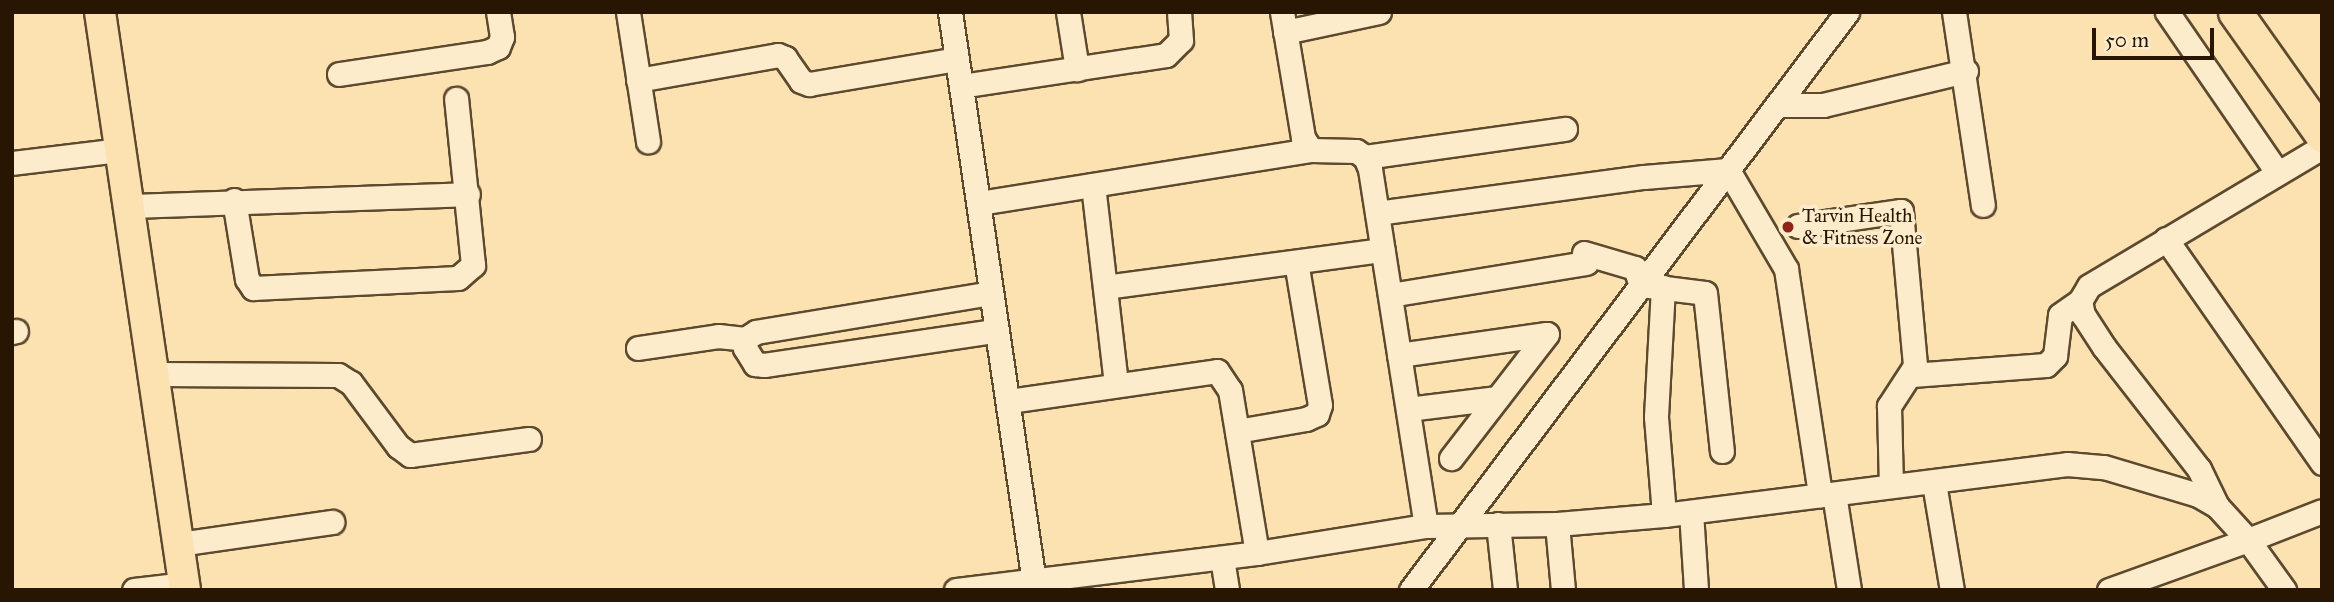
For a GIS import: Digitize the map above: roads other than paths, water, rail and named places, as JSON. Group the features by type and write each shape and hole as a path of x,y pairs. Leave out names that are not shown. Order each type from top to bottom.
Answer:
{"highway":[{"path":"2235,12 2322,135"}],"main road":[{"path":"100,12 185,587"}],"street":[{"path":"339,74 487,52 498,47 502,37 498,12"},
{"path":"628,12 648,141"},
{"path":"950,12 1034,582"},
{"path":"1069,12 1077,69"},
{"path":"961,86 1174,51 1181,40 1179,12"},
{"path":"1311,150 1297,126 1284,22 1379,12"},
{"path":"1411,590 1652,286 1728,170 1847,12"},
{"path":"1954,12 1966,71 1983,205"},
{"path":"2167,12 2277,172"},
{"path":"638,80 778,55 785,58 801,81 809,83 957,59"},
{"path":"1777,105 1822,105 1966,71"},
{"path":"234,201 247,279 262,289 458,278 473,265 468,194 456,99"},
{"path":"979,203 1311,150 1356,151 1365,157 1565,129"},
{"path":"1912,374 2050,364 2055,356 2060,315 2080,301 2090,286 2322,147"},
{"path":"12,163 119,150"},
{"path":"1365,157 1383,250 1426,526"},
{"path":"1377,214 1644,177 1728,170"},
{"path":"1728,170 1786,269 1827,495 1849,590"},
{"path":"1093,186 1116,384"},
{"path":"129,206 468,194"},
{"path":"1798,226 1901,211 1912,374 1889,406 1891,486"},
{"path":"2166,239 2322,463"},
{"path":"1105,287 1383,250"},
{"path":"1390,295 1585,258 1634,268 1652,286 1696,289 1709,300 1722,451"},
{"path":"1237,431 1306,419 1317,414 1320,405 1296,262"},
{"path":"1652,286 1656,417 1664,514"},
{"path":"638,348 719,336 745,339 756,332 991,293"},
{"path":"2080,301 2083,315 2104,347 2199,469 2217,506 2248,540 2284,590"},
{"path":"745,339 749,359 764,365 995,331"},
{"path":"1399,355 1546,333 1451,458"},
{"path":"1009,401 1217,371 1230,390 1257,553"},
{"path":"155,374 338,375 351,383 398,446 410,454 529,439"},
{"path":"1408,409 1497,398"},
{"path":"956,590 1222,558 1426,526 1558,524 1691,512 2084,464 2198,495 2217,506"},
{"path":"1934,483 1952,590"},
{"path":"2109,590 2322,511"},
{"path":"1691,512 1696,590"},
{"path":"179,544 332,522"},
{"path":"1498,524 1505,590"},
{"path":"1558,524 1563,590"},
{"path":"1222,558 1227,590"},
{"path":"134,590 185,587"}],"place":[{"name":"Tarvin Health & Fitness Zone","path":"1788,227"}]}
